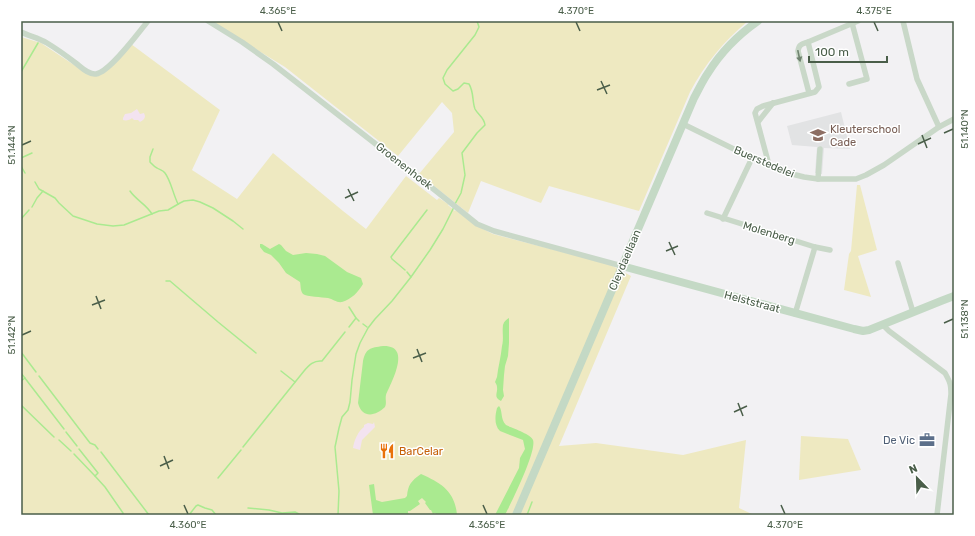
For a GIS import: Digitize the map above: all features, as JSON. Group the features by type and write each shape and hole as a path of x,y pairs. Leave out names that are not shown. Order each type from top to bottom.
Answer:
{"street":[{"path":"21,32 46,42 85,70 96,74 105,70 117,58 148,21"},
{"name":"Groenenhoek","path":"208,21 242,42 273,64 436,190 477,224 488,229 622,266"},
{"name":"Cleydaellaan","path":"516,515 694,98 707,73 723,52 734,40 758,21"},
{"path":"903,21 918,79 939,128"},
{"path":"809,93 798,50 800,45 855,22 867,79 849,84"},
{"path":"769,165 755,113 757,109 763,106 815,92 819,87 808,42"},
{"path":"758,122 773,103"},
{"name":"Buerstedelei","path":"683,124 784,172 818,180 856,179 866,176 954,119"},
{"path":"818,180 820,149"},
{"path":"723,219 752,158"},
{"name":"Molenberg","path":"707,213 815,247 830,250"},
{"path":"795,314 815,247"},
{"path":"898,262 913,312"},
{"name":"Helststraat","path":"622,266 858,330 869,330 954,296"},
{"path":"883,325 945,373 950,381 951,394 937,515"}],"shaded area":[{"path":"210,21 748,21 730,37 715,54 690,92 639,211 549,186 541,203 481,181 468,213 419,174 454,132 452,113 442,102 398,156 285,67"},
{"path":"21,37 41,43 86,73 96,76 131,44 220,110 192,170 237,199 273,153 366,229 406,176 437,200 439,198 455,211 456,210 488,232 609,264 631,276 559,446 596,443 683,455 746,440 739,508 754,515 21,515"},
{"name":"Kleuterschool Cade","path":"841,112 850,149 824,148 822,174 815,173 817,147 792,145 787,126"},
{"path":"857,185 860,185 877,250 858,256 871,297 844,290 849,254 851,251"},
{"path":"260,244 270,249 279,244 293,255 306,253 325,256 347,272 361,278 363,284 354,295 342,302 328,298 305,295 301,291 300,282 286,273 271,255 264,252 260,247"},
{"path":"509,318 508,356 504,375 504,396 501,401 496,396 497,386 495,382 503,343 503,325"},
{"path":"383,346 392,347 397,351 398,365 386,395 385,407 374,414 366,414 360,408 358,403 363,361 369,349"},
{"path":"499,406 506,425 525,433 533,440 531,455 518,489 505,515 495,515 519,468 520,458 525,449 523,440 498,429 495,417"},
{"path":"801,436 848,439 861,470 799,480"},
{"path":"421,474 435,481 446,489 456,507 457,515 433,514 422,498 418,501 420,504 408,511 410,515 373,515 369,485 374,484 376,500 382,502 405,498 411,484"}],"sand":[{"path":"137,109 140,114 144,113 144,119 140,122 132,118 123,120 125,114 131,113"},
{"path":"374,422 375,427 362,440 360,450 353,448 354,442 364,425 368,423 373,424"}],"waterway":[{"path":"455,204 461,193 465,175 462,153 485,125 475,109 472,90 469,84 464,83 458,89 453,91 445,84 443,78 447,70 475,35 479,27 477,21"},
{"path":"21,72 38,43"},
{"path":"153,149 150,162 165,173 178,204"},
{"path":"21,158 32,153"},
{"path":"21,166 25,173"},
{"path":"35,182 39,189 55,198 73,216 97,224 113,226 124,225 159,211 168,210 184,201 193,200 213,208 243,229"},
{"path":"32,207 43,191"},
{"path":"130,191 147,207 152,214"},
{"path":"338,515 339,491 335,447 342,417 348,410 350,402 356,354 360,343 368,328 392,301 430,250 454,207"},
{"path":"21,219 29,210"},
{"path":"405,270 391,257 427,210"},
{"path":"407,272 411,277"},
{"path":"166,281 170,281 256,353"},
{"path":"349,307 359,321"},
{"path":"349,327 356,318"},
{"path":"363,324 367,327"},
{"path":"243,447 306,369 314,362 322,361 345,332"},
{"path":"21,352 36,372"},
{"path":"281,371 295,382"},
{"path":"21,373 64,429"},
{"path":"39,376 90,443 95,445 98,449"},
{"path":"21,381 25,378"},
{"path":"21,405 54,437"},
{"path":"66,432 77,446"},
{"path":"59,440 71,451"},
{"path":"79,449 98,473 95,476 105,487 123,515"},
{"path":"218,478 241,450"},
{"path":"101,452 149,515"},
{"path":"74,454 95,476"},
{"path":"527,515 532,502"},
{"path":"189,515 198,505 212,510 216,515"},
{"path":"248,508 282,513 295,512 299,514"}],"place":[{"name":"Kleuterschool Cade","path":"818,135"},
{"name":"De Vic","path":"927,440"},
{"name":"BarCelar","path":"387,451"}]}
